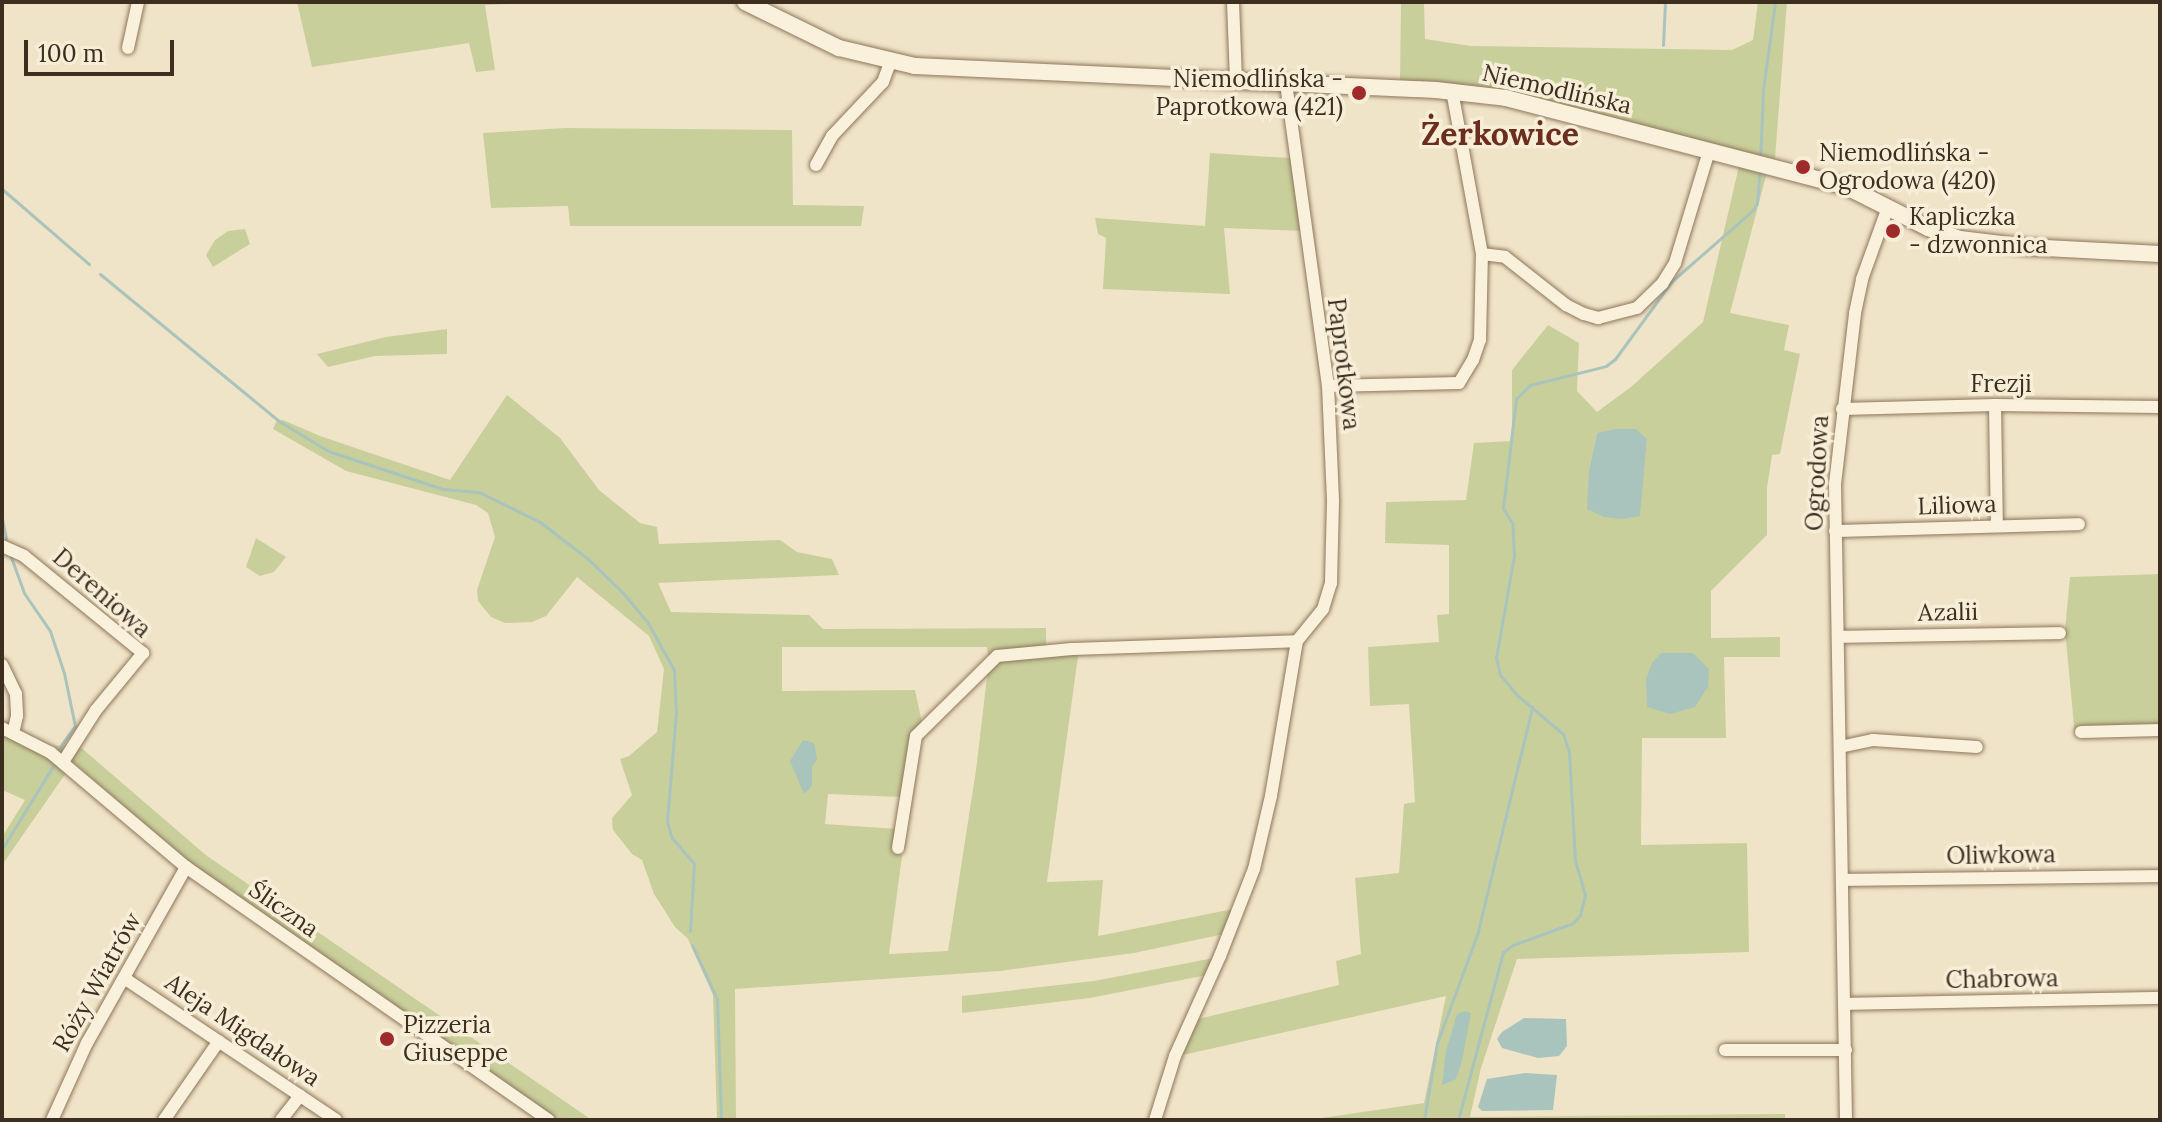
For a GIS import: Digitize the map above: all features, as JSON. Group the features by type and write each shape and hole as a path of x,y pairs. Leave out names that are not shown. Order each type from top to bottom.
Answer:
{"main road":[{"name":"Niemodlińska","path":"745,2 839,48 890,63 1452,91 1506,98 1845,186 1939,233 1989,245 2160,254"}],"street":[{"path":"128,48 138,2"},
{"path":"1233,2 1236,81"},
{"path":"816,165 832,136 883,82 890,63"},
{"name":"Paprotkowa","path":"1155,1120 1175,1056 1220,956 1254,869 1276,767 1297,641 1323,609 1331,583 1333,500 1328,386 1286,83"},
{"path":"1328,386 1459,383 1480,340 1482,254 1452,91"},
{"path":"1482,254 1505,257 1566,305 1584,314 1598,318 1620,315 1637,308 1662,284 1675,263 1709,151"},
{"name":"Ogrodowa","path":"1846,1120 1835,484 1842,409 1862,279 1888,207"},
{"path":"1995,405 1997,526"},
{"name":"Frezji","path":"1842,409 1995,405 2160,407"},
{"name":"Liliowa","path":"1835,531 2079,524"},
{"name":"Dereniowa","path":"2,546 24,556 143,653 96,710 63,762"},
{"name":"Azalii","path":"1838,637 2060,633"},
{"path":"898,848 904,790 916,736 997,656 1067,649 1297,641"},
{"path":"2,665 16,694 17,716 7,731"},
{"path":"2081,732 2160,730"},
{"name":"Śliczna","path":"7,731 63,762 186,867 539,1118"},
{"path":"1840,747 1855,741 1873,740 1977,747"},
{"name":"Róży Wiatrów","path":"52,1120 87,1043 186,867"},
{"name":"Oliwkowa","path":"1842,880 2160,876"},
{"name":"Aleja Migdałowa","path":"124,978 336,1120"},
{"name":"Chabrowa","path":"1845,1004 2160,998"},
{"path":"164,1120 219,1041"},
{"path":"1725,1050 1846,1050"},
{"path":"281,1120 300,1096"}],"green space":[{"path":"297,2 552,2 485,5 495,70 476,72 469,43 312,67"},
{"path":"1401,2 1498,2 1424,4 1425,39 1471,46 1732,50 1753,40 1758,2 1787,2 1775,159 1592,121 1452,83 1400,80"},
{"path":"565,128 792,130 793,205 864,206 861,226 570,226 568,206 491,208 483,133"},
{"path":"1210,153 1290,158 1305,231 1224,228 1230,294 1103,289 1106,238 1098,234 1095,218 1205,226"},
{"path":"1739,166 1767,172 1730,313 1789,325 1784,350 1800,354 1780,454 1772,455 1767,488 1767,535 1711,591 1711,638 1780,637 1780,657 1724,657 1726,738 1642,738 1641,845 1747,843 1749,952 1517,959 1481,1068 1470,1117 1785,1114 1785,1120 1308,1120 1424,1103 1446,996 1183,1055 1198,1019 1339,985 1336,961 1361,954 1355,878 1399,873 1404,804 1415,802 1409,704 1370,706 1368,647 1439,642 1437,615 1449,614 1449,545 1385,543 1386,502 1466,500 1474,443 1512,441 1512,370 1548,325 1579,343 1577,391 1597,412 1631,387 1703,322","holes":["1597,433 1647,440 1643,473 1589,470"]},
{"path":"245,229 250,244 213,267 206,255 215,240 228,231"},
{"path":"447,329 447,354 375,356 328,367 317,354 386,337"},
{"path":"507,395 560,438 599,490 640,523 657,527 659,544 780,540 797,552 832,559 839,575 658,583 671,612 809,615 823,629 1046,628 1046,650 1079,649 1047,882 1103,880 1098,936 1233,909 1224,934 1134,953 1000,971 735,989 736,1120 717,1120 713,995 688,939 675,927 654,894 642,860 632,854 613,830 612,818 632,795 620,759 629,756 657,732 664,669 649,636 577,577 546,616 532,622 505,623 491,617 478,601 477,590 495,537 488,513 476,505 346,471 273,429 276,422 283,420 320,436 450,480","holes":["782,647 987,647 989,660 976,770 948,951 889,954 906,826 897,829 825,824 828,794 900,797 923,727 915,690 782,691"]},
{"path":"256,538 286,557 274,572 260,576 246,567"},
{"path":"2160,574 2160,733 2075,736 2065,630 2070,577"},
{"path":"2,733 49,757 66,773 2,865 2,837 25,800 2,790"},
{"path":"78,745 207,856 592,1120 559,1120 198,870 54,746"},
{"path":"1214,958 1207,975 1090,998 962,1013 962,996 1094,981"}],"water":[{"path":"1636,429 1647,439 1640,516 1622,519 1604,517 1587,509 1589,470 1597,433"},
{"path":"1661,653 1693,653 1709,669 1708,687 1695,707 1670,714 1647,707 1646,679 1652,663"},
{"path":"803,740 814,743 817,759 812,767 812,786 804,794 790,761"},
{"path":"1465,1011 1471,1013 1462,1061 1456,1079 1442,1085 1446,1051 1457,1014"},
{"path":"1524,1018 1566,1019 1567,1046 1559,1056 1538,1058 1502,1048 1497,1039 1502,1032"},
{"path":"1525,1073 1557,1075 1553,1110 1482,1111 1478,1107 1487,1079"}],"waterway":[{"path":"1663,45 1665,2"},
{"path":"1760,160 1763,90 1775,2"},
{"path":"1458,1120 1503,952 1513,945 1573,923 1580,915 1585,895 1575,860 1569,752 1563,734 1517,695 1500,675 1496,658 1514,556 1512,523 1503,508 1516,399 1530,385 1606,366 1615,359 1672,281 1753,210 1757,203 1760,171"},
{"path":"2,189 89,264"},
{"path":"100,274 279,421 328,451 443,489 479,492 540,522 588,559 623,593 648,623 674,670 676,712 667,822 672,838 694,863 690,931"},
{"path":"2,518 6,539"},
{"path":"11,557 24,593 50,631 64,673 75,726 59,748"},
{"path":"1424,1120 1437,1043 1477,935 1532,707"},
{"path":"2,849 53,766"},
{"path":"692,945 717,999 721,1120"}],"place":[{"name":"Niemodlińska - Paprotkowa (421)","path":"1359,93"},
{"name":"Niemodlińska - Ogrodowa (420)","path":"1803,167"},
{"name":"Kapliczka - dzwonnica","path":"1893,231"},
{"name":"Pizzeria Giuseppe","path":"387,1039"}],"district":[{"name":"Żerkowice","path":"1500,134"}]}
